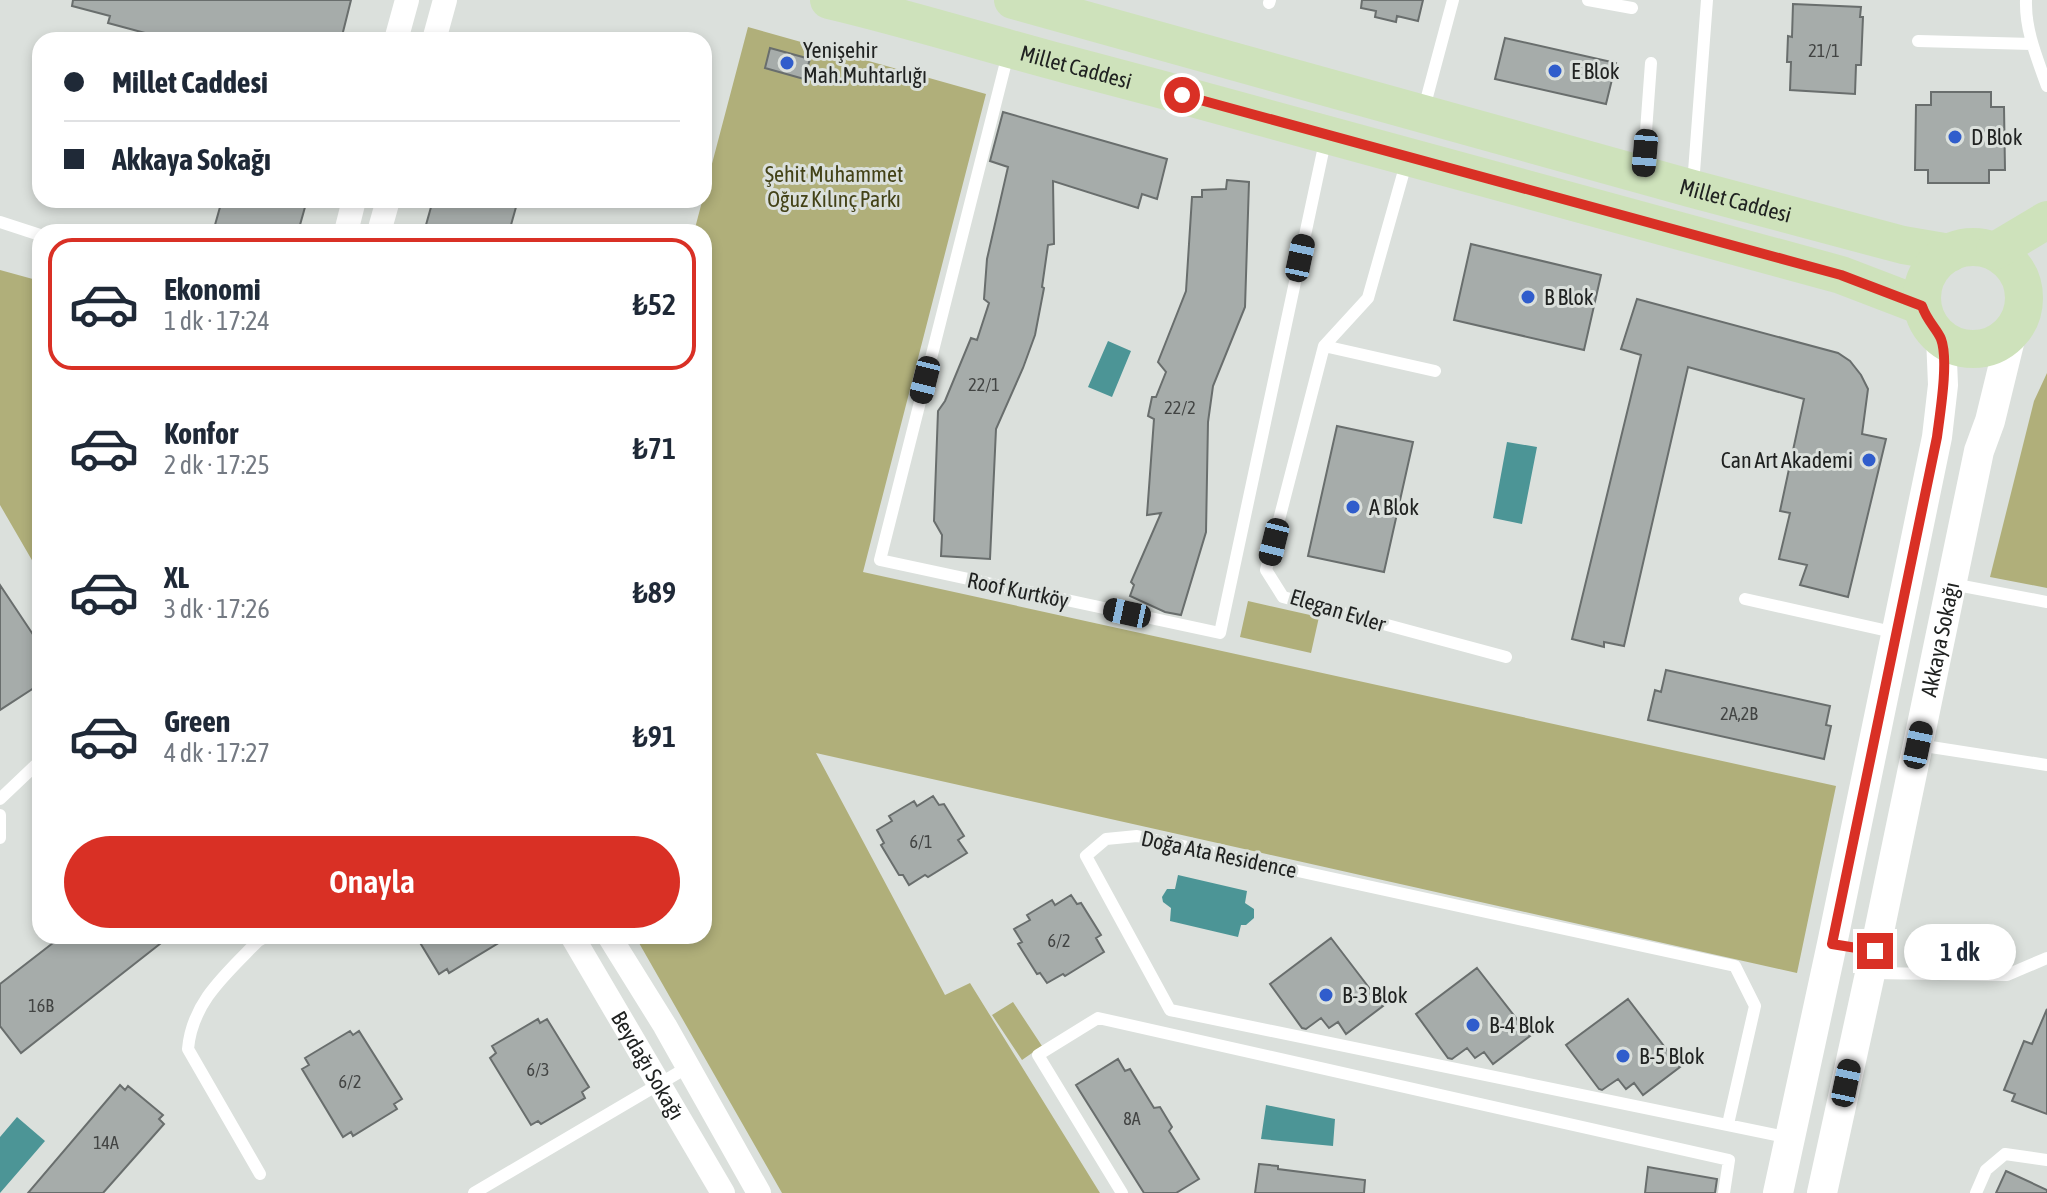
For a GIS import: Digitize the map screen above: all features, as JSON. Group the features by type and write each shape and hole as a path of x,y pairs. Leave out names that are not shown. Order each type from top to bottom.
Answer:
{"main road":[{"name":"Millet Caddesi","path":"829,0 903,17 1009,50 1327,133 1841,275 1932,321"},
{"name":"Millet Caddesi","path":"1013,0 1693,189 1903,245 1950,253"},
{"path":"1995,251 2047,220"},
{"path":"1963,248 1995,251 2013,266 2022,281 2028,310 1998,343 1965,348 1950,343 1932,321 1922,290 1927,275 1937,262 1950,253 1963,248"}],"street":[{"path":"398,32 407,0"},
{"path":"436,32 445,0"},
{"name":"Akkaya Sokağı","path":"1822,1193 1979,451 2028,310"},
{"name":"Akkaya Sokağı","path":"1778,1193 1937,437 1943,385 1932,321"},
{"name":"Beydağı Sokağı","path":"577,944 723,1193"},
{"name":"Beydağı Sokağı","path":"614,944 759,1193"},
{"path":"1832,944 1873,962"}],"lane":[{"path":"1422,115 1453,0"},
{"path":"1588,0 1632,8"},
{"path":"1693,189 1707,0"},
{"path":"2026,0 2032,44 2047,86"},
{"path":"1918,41 2032,44"},
{"name":"Roof Kurtköy","path":"1009,50 880,560 1220,633 1327,133"},
{"path":"1643,175 1651,63"},
{"name":"Elegan Evler","path":"1408,157 1368,298 1324,346 1266,570 1283,597 1506,657"},
{"path":"0,222 32,232"},
{"path":"1324,346 1435,371"},
{"path":"1952,584 2047,602"},
{"path":"1745,599 1897,633"},
{"path":"1918,745 2047,765"},
{"path":"0,799 32,769"},
{"path":"0,815 0,838"},
{"name":"Doğa Ata Residence","path":"1728,1124 1755,1006 1735,966 1137,836 1106,839 1086,856 1170,1010 1790,1138"},
{"path":"255,944 208,992 190,1028 188,1049 260,1174"},
{"path":"1873,962 2007,975 2047,958"},
{"path":"1122,1193 1038,1055 1098,1018 1729,1160 1724,1193"},
{"path":"474,1193 688,1067"},
{"path":"1976,1193 1986,1170 2005,1154 2047,1160"}],"green space":[{"name":"Şehit Muhammet Oğuz Kılınç Parkı","path":"748,27 986,94 863,572 1836,786 1797,973 816,753 945,995 970,983 1100,1193 782,1193 640,944 712,944 712,224 696,224 700,208 712,208 712,164"},
{"path":"0,270 32,279 32,560 0,505"},
{"path":"2047,373 2047,588 1990,577 2034,401"},
{"path":"1248,601 1319,617 1311,653 1240,637"},
{"path":"1013,1002 1042,1046 1022,1060 992,1015"}],"water":[{"path":"1108,341 1131,351 1112,397 1088,387"},
{"path":"1507,442 1537,447 1522,524 1493,518"},
{"path":"1178,875 1247,891 1245,903 1254,909 1254,918 1241,925 1238,937 1170,921 1171,908 1162,897 1167,889 1175,889"},
{"path":"1266,1105 1335,1119 1333,1146 1261,1139"},
{"path":"17,1117 45,1141 0,1193 0,1137"}],"building":[{"path":"73,0 351,0 343,32 141,32 108,23 110,16 72,6"},
{"path":"1362,0 1423,0 1418,21 1397,16 1396,22 1375,17 1376,11 1361,8"},
{"path":"1793,4 1861,7 1861,65 1856,65 1855,94 1790,90 1791,62 1787,62 1788,36 1792,37"},
{"name":"E Blok","path":"1505,38 1616,63 1606,104 1495,79"},
{"name":"Yenişehir Mah.Muhtarlığı","path":"770,48 810,59 804,79 765,68"},
{"name":"D Blok","path":"1931,92 1991,92 1991,107 2004,107 2005,170 1989,170 1989,183 1928,183 1928,170 1915,170 1916,105 1931,105"},
{"path":"1003,112 1167,159 1157,199 1142,194 1138,208 1053,181 1054,244 1048,245 1035,335 996,429 990,559 941,556 942,535 934,521 938,411 971,338 977,340 989,303 984,299 987,259 1008,167 990,161"},
{"path":"1227,180 1249,182 1245,307 1213,386 1208,422 1206,532 1181,615 1165,612 1130,596 1134,585 1131,582 1161,513 1147,515 1154,419 1148,416 1152,397 1156,397 1166,372 1158,362 1186,291 1192,197 1202,197 1202,190 1226,189"},
{"path":"220,208 305,208 300,224 215,224"},
{"path":"431,208 516,208 511,224 426,224"},
{"name":"B Blok","path":"1471,244 1601,275 1584,350 1454,320"},
{"path":"1637,299 1838,353 1850,361 1861,375 1868,389 1862,434 1886,439 1848,597 1800,585 1807,565 1779,559 1790,513 1780,511 1804,399 1688,367 1624,646 1604,642 1604,647 1572,639 1641,355 1621,349"},
{"name":"A Blok","path":"1337,426 1413,442 1384,572 1308,556"},
{"path":"0,585 32,633 32,689 0,710"},
{"path":"1666,670 1830,706 1826,725 1831,726 1824,759 1648,720 1655,690 1661,692"},
{"path":"933,796 939,805 944,804 964,836 958,840 967,853 909,885 903,875 899,875 881,845 884,843 877,830 892,821 889,816 914,801 917,806"},
{"path":"1071,895 1077,904 1081,903 1101,935 1096,938 1104,952 1065,976 1063,974 1047,983 1040,973 1037,974 1018,944 1022,942 1014,929 1030,920 1027,915 1052,900 1055,905"},
{"name":"B-3 Blok","path":"1331,938 1383,1006 1346,1034 1338,1022 1329,1028 1321,1018 1306,1029 1302,1028 1270,984"},
{"path":"52,944 160,944 21,1053 0,1026 0,984"},
{"path":"421,944 497,944 449,973 447,969 439,974"},
{"name":"B-4 Blok","path":"1477,968 1530,1036 1493,1064 1484,1052 1475,1058 1467,1048 1452,1059 1448,1058 1416,1014"},
{"name":"B-5 Blok","path":"1628,999 1680,1067 1643,1095 1634,1083 1626,1089 1618,1079 1599,1089 1566,1045"},
{"path":"2047,1009 2047,1114 2012,1101 2015,1094 2004,1090 2024,1041 2032,1044"},
{"path":"538,1019 540,1023 547,1019 589,1087 582,1092 585,1098 541,1124 538,1121 531,1125 490,1058 496,1053 492,1046"},
{"path":"350,1031 353,1035 359,1031 402,1099 394,1104 397,1109 353,1136 351,1132 343,1137 302,1069 309,1065 305,1058"},
{"path":"1118,1059 1125,1071 1130,1069 1154,1108 1160,1107 1172,1127 1169,1131 1199,1179 1176,1193 1144,1193 1076,1085"},
{"path":"120,1085 125,1090 128,1086 163,1115 159,1119 164,1124 103,1193 28,1193"},
{"path":"1259,1164 1365,1180 1364,1193 1255,1193"},
{"path":"1648,1167 1717,1179 1715,1193 1645,1193"},
{"path":"2006,1171 2047,1190 2047,1193 1996,1193"}],"place":[{"name":"Yenişehir Mah.Muhtarlığı","path":"787,63"},
{"name":"E Blok","path":"1555,71"},
{"name":"D Blok","path":"1955,137"},
{"name":"B Blok","path":"1528,297"},
{"name":"Can Art Akademi","path":"1869,460"},
{"name":"A Blok","path":"1353,507"},
{"name":"B-3 Blok","path":"1326,995"},
{"name":"B-4 Blok","path":"1473,1025"},
{"name":"B-5 Blok","path":"1623,1056"}],"route":[{"path":"1182,95 1841,275 1922,306 1927,321 1941,337 1943,385 1937,437 1832,944 1875,951"}]}
